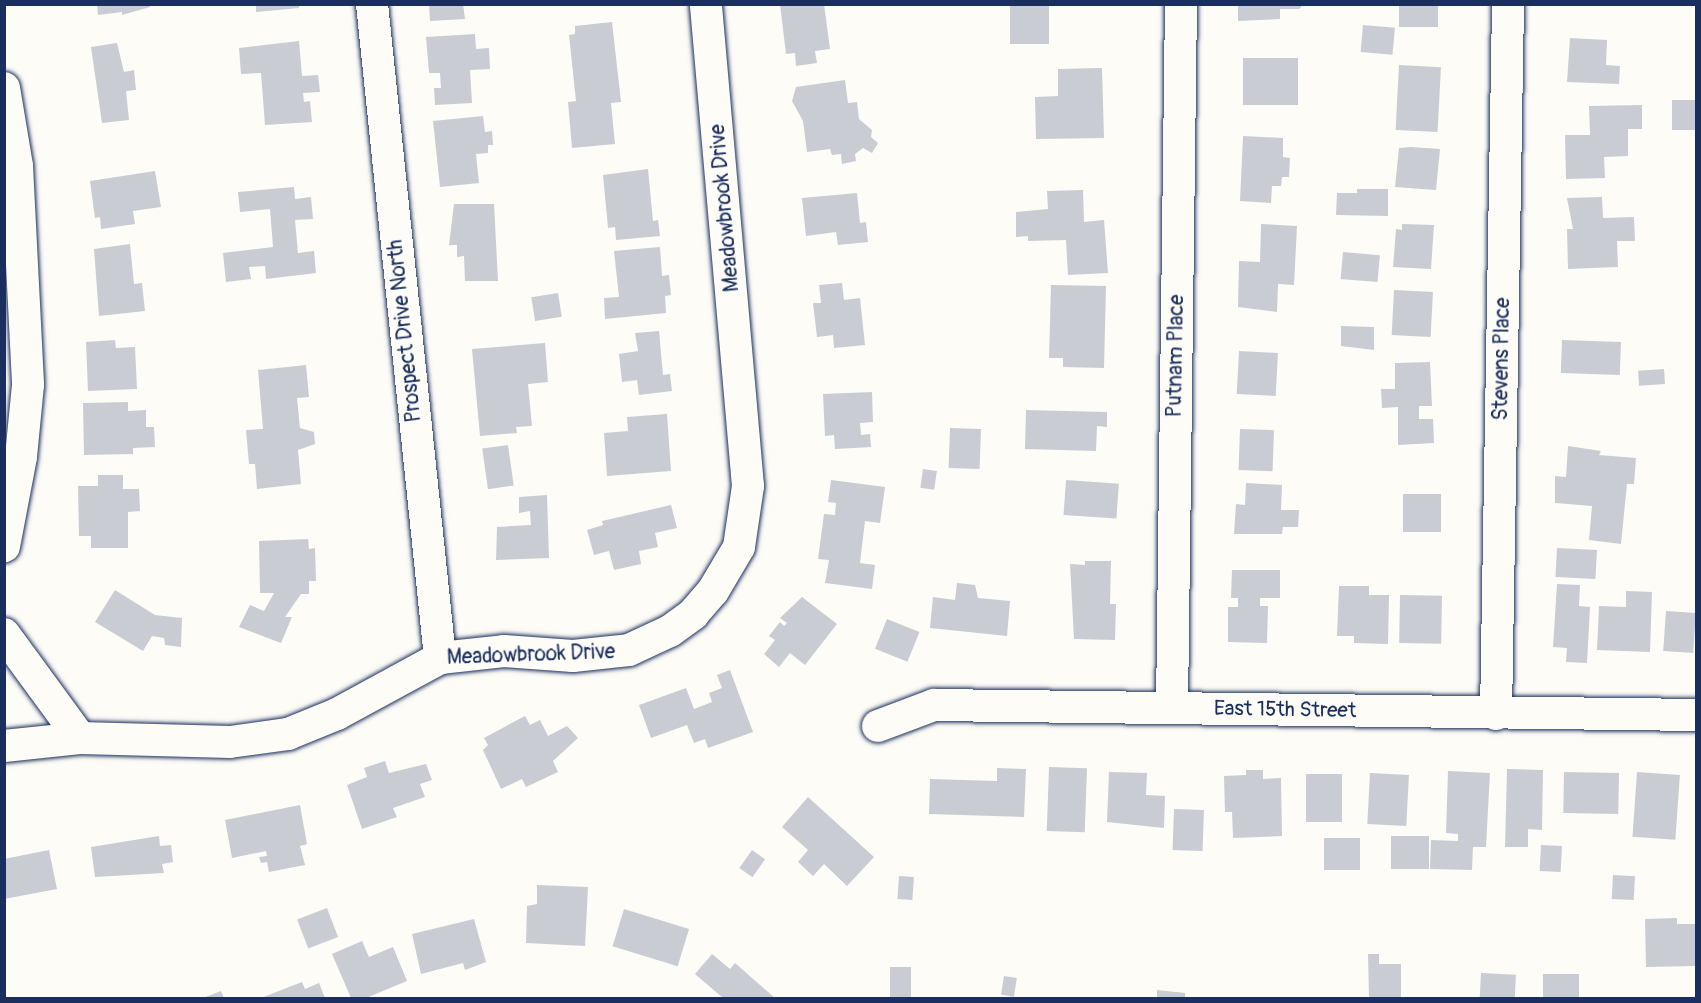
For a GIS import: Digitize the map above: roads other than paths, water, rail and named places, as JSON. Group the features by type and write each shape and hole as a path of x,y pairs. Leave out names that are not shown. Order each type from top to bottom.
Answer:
{"street":[{"name":"Prospect Drive North","path":"372,4 440,658"},
{"name":"Meadowbrook Drive","path":"4,746 80,738 230,742 288,734 337,714 440,658 504,651 573,656 629,650 670,631 693,614 713,591 739,547 748,486 744,408 706,4"},
{"name":"Putnam Place","path":"1172,708 1180,4"},
{"name":"Stevens Place","path":"1496,714 1508,4"},
{"path":"4,88 17,166 28,385 21,457 4,546"},
{"path":"4,634 80,738"},
{"name":"East 15th Street","path":"878,726 934,705 1696,715"}]}
